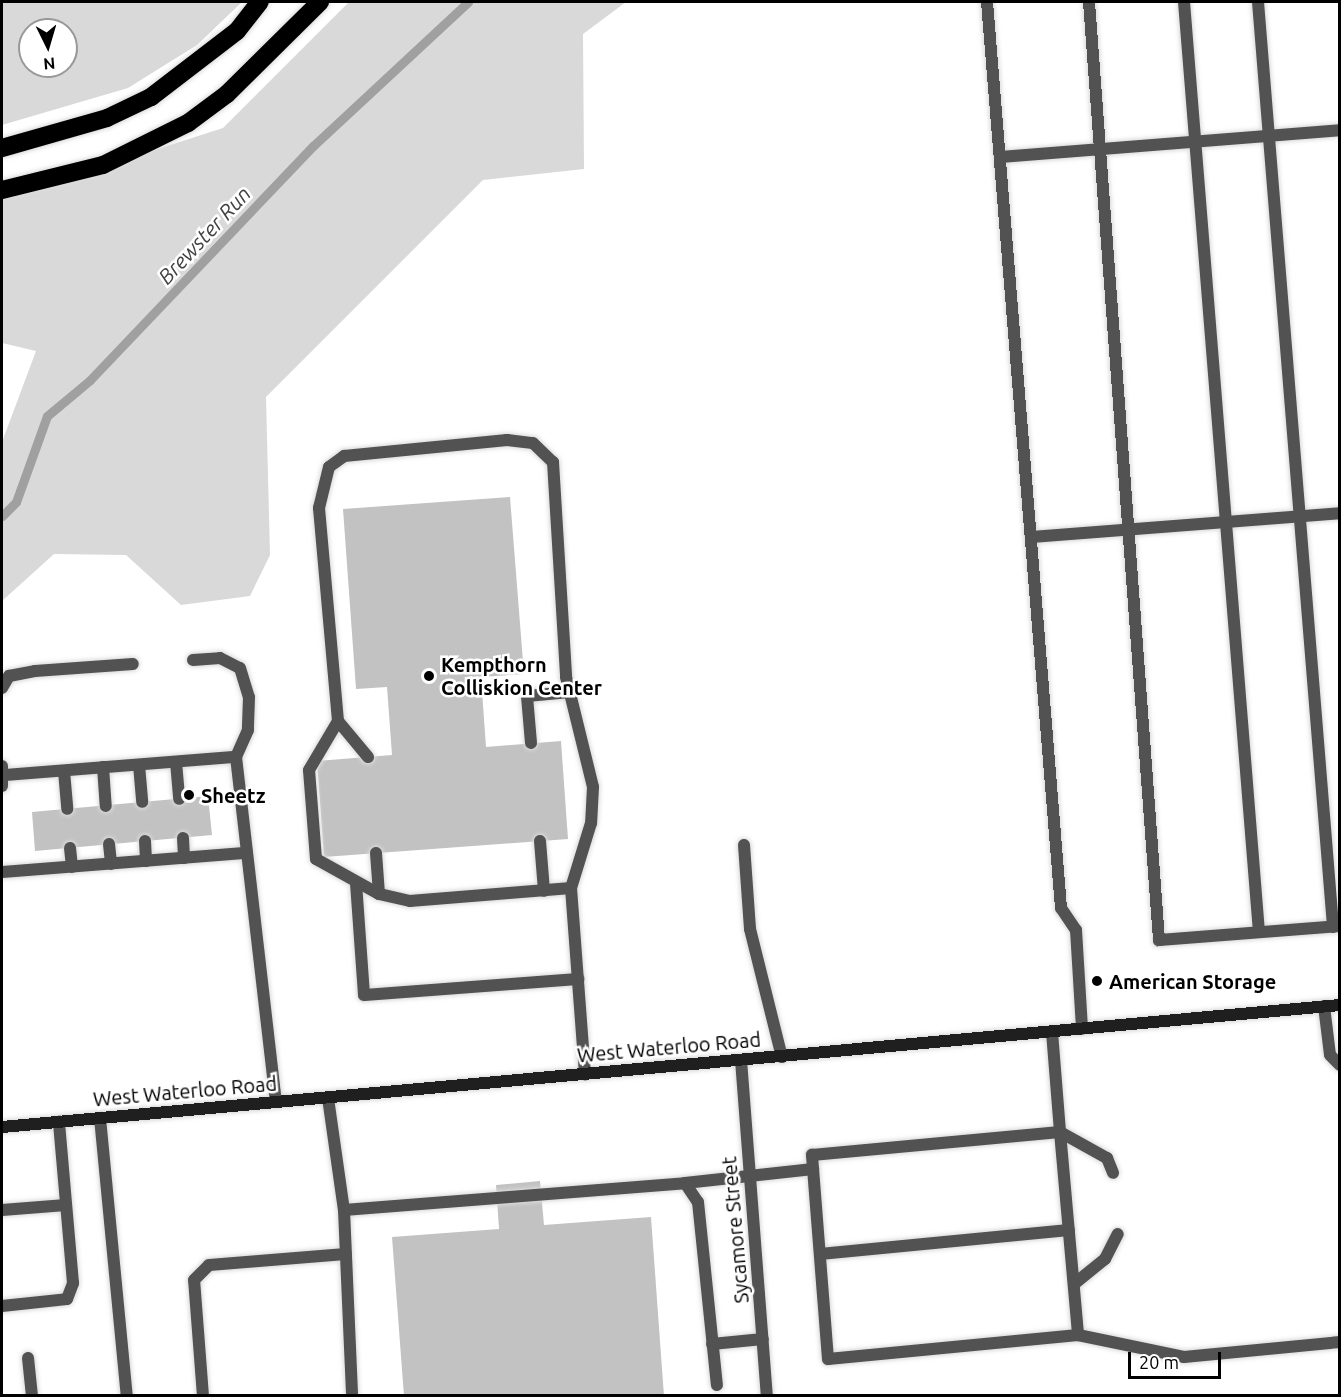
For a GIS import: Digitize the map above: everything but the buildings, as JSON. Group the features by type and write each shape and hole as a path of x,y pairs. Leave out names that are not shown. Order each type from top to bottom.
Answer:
{"highway":[{"path":"2,148 107,118 151,97 228,38 260,2"},
{"path":"2,190 103,165 188,123 227,94 320,2"}],"main road":[{"name":"West Waterloo Road","path":"2,1127 1340,1005"}],"street":[{"path":"987,2 1061,908 1076,930 1082,1029"},
{"path":"1089,2 1159,940 1336,926 1299,516 1258,2"},
{"path":"1184,2 1258,932"},
{"path":"1000,157 1340,130"},
{"path":"368,757 338,721 319,508 330,467 344,456 507,440 533,443 548,452 570,692 593,787 591,823 571,888 585,1074"},
{"path":"1031,537 1340,513"},
{"path":"193,660 220,658 240,668 249,697 248,730 236,757 244,853 276,1102"},
{"path":"2,688 9,676 35,670 133,664"},
{"path":"531,743 527,696 570,692"},
{"path":"338,721 311,760 310,817 316,859 379,894 410,901 571,888"},
{"path":"3,775 236,757"},
{"path":"176,762 179,799"},
{"path":"139,765 141,802"},
{"path":"102,767 106,806"},
{"path":"64,771 68,809"},
{"path":"183,838 184,858"},
{"path":"145,841 146,861"},
{"path":"540,841 544,891"},
{"path":"109,844 111,864"},
{"path":"744,845 750,929 782,1057"},
{"path":"70,848 72,867"},
{"path":"2,872 244,853"},
{"path":"376,853 379,894"},
{"path":"356,883 364,995 578,979"},
{"path":"1324,1006 1330,1055 1340,1065"},
{"path":"1052,1032 1078,1335"},
{"name":"Sycamore Street","path":"741,1060 767,1395"},
{"path":"328,1098 344,1210 352,1395"},
{"path":"100,1118 127,1395"},
{"path":"2,1306 67,1299 73,1283 59,1122"},
{"path":"1113,1173 1107,1158 1060,1132 812,1155 828,1359 1078,1335 1184,1357 1340,1342"},
{"path":"344,1210 685,1183 750,1174 813,1169"},
{"path":"685,1183 698,1202 717,1384"},
{"path":"2,1210 66,1204"},
{"path":"820,1254 1069,1230"},
{"path":"1074,1284 1105,1259 1119,1234"},
{"path":"203,1395 194,1280 209,1265 346,1254"},
{"path":"712,1344 763,1339"},
{"path":"28,1358 32,1395"}],"shaded area":[{"path":"2,2 242,2 197,45 128,88 2,125"},
{"path":"349,2 626,2 583,34 584,169 483,180 266,397 270,555 250,596 181,605 126,555 54,554 2,601 2,442 36,351 2,343 2,199 223,128"}],"waterway":[{"name":"Brewster Run","path":"2,516 16,502 47,416 90,380 313,146 468,2"}],"place":[{"name":"Kempthorn Colliskion Center","path":"429,676"},
{"name":"Sheetz","path":"189,795"},
{"name":"American Storage","path":"1097,981"}]}
